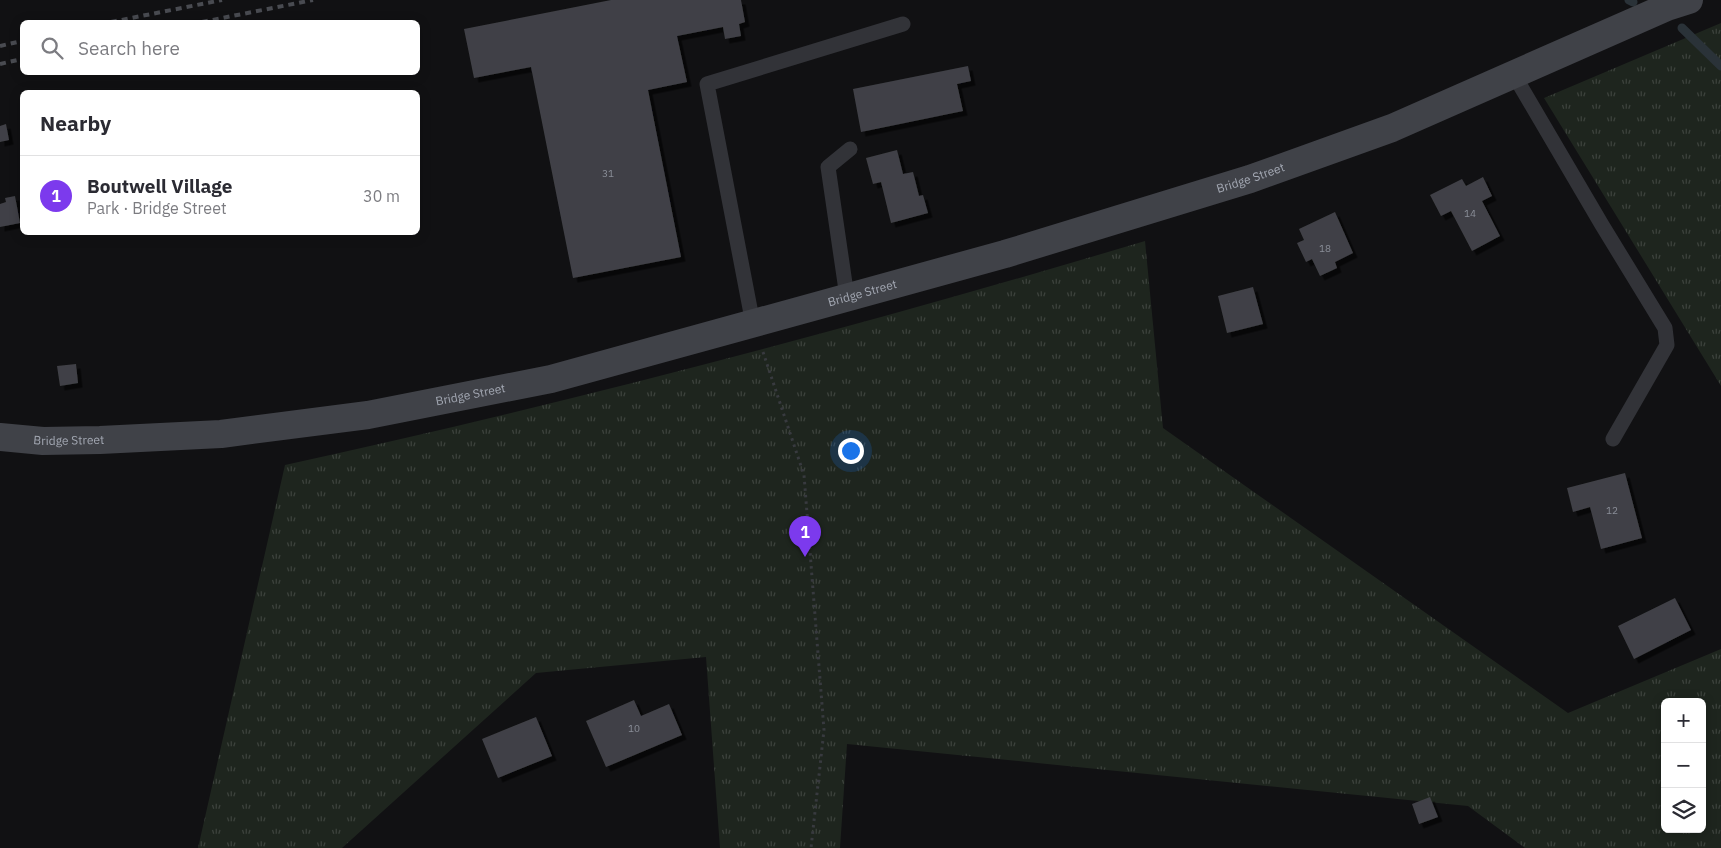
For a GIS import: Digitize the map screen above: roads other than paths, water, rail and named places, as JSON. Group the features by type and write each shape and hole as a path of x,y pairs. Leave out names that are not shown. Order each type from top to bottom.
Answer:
{"main road":[{"name":"Bridge Street","path":"0,437 43,441 212,434 368,415 550,379 1005,254 1250,179 1392,128 1667,7 1689,0"}],"lane":[{"path":"753,324 706,84 903,24"},
{"path":"1514,75 1597,217 1665,328 1667,345 1612,439"},
{"path":"847,297 828,167 850,149"}],"waterway":[{"path":"1629,0 1633,2"},
{"path":"1682,28 1721,66"}],"railway":[{"path":"121,20 222,0"},
{"path":"212,20 313,0"},
{"path":"0,46 20,41"},
{"path":"0,64 20,59"}],"place":[{"name":"Boutwell Village","path":"805,557"}]}
